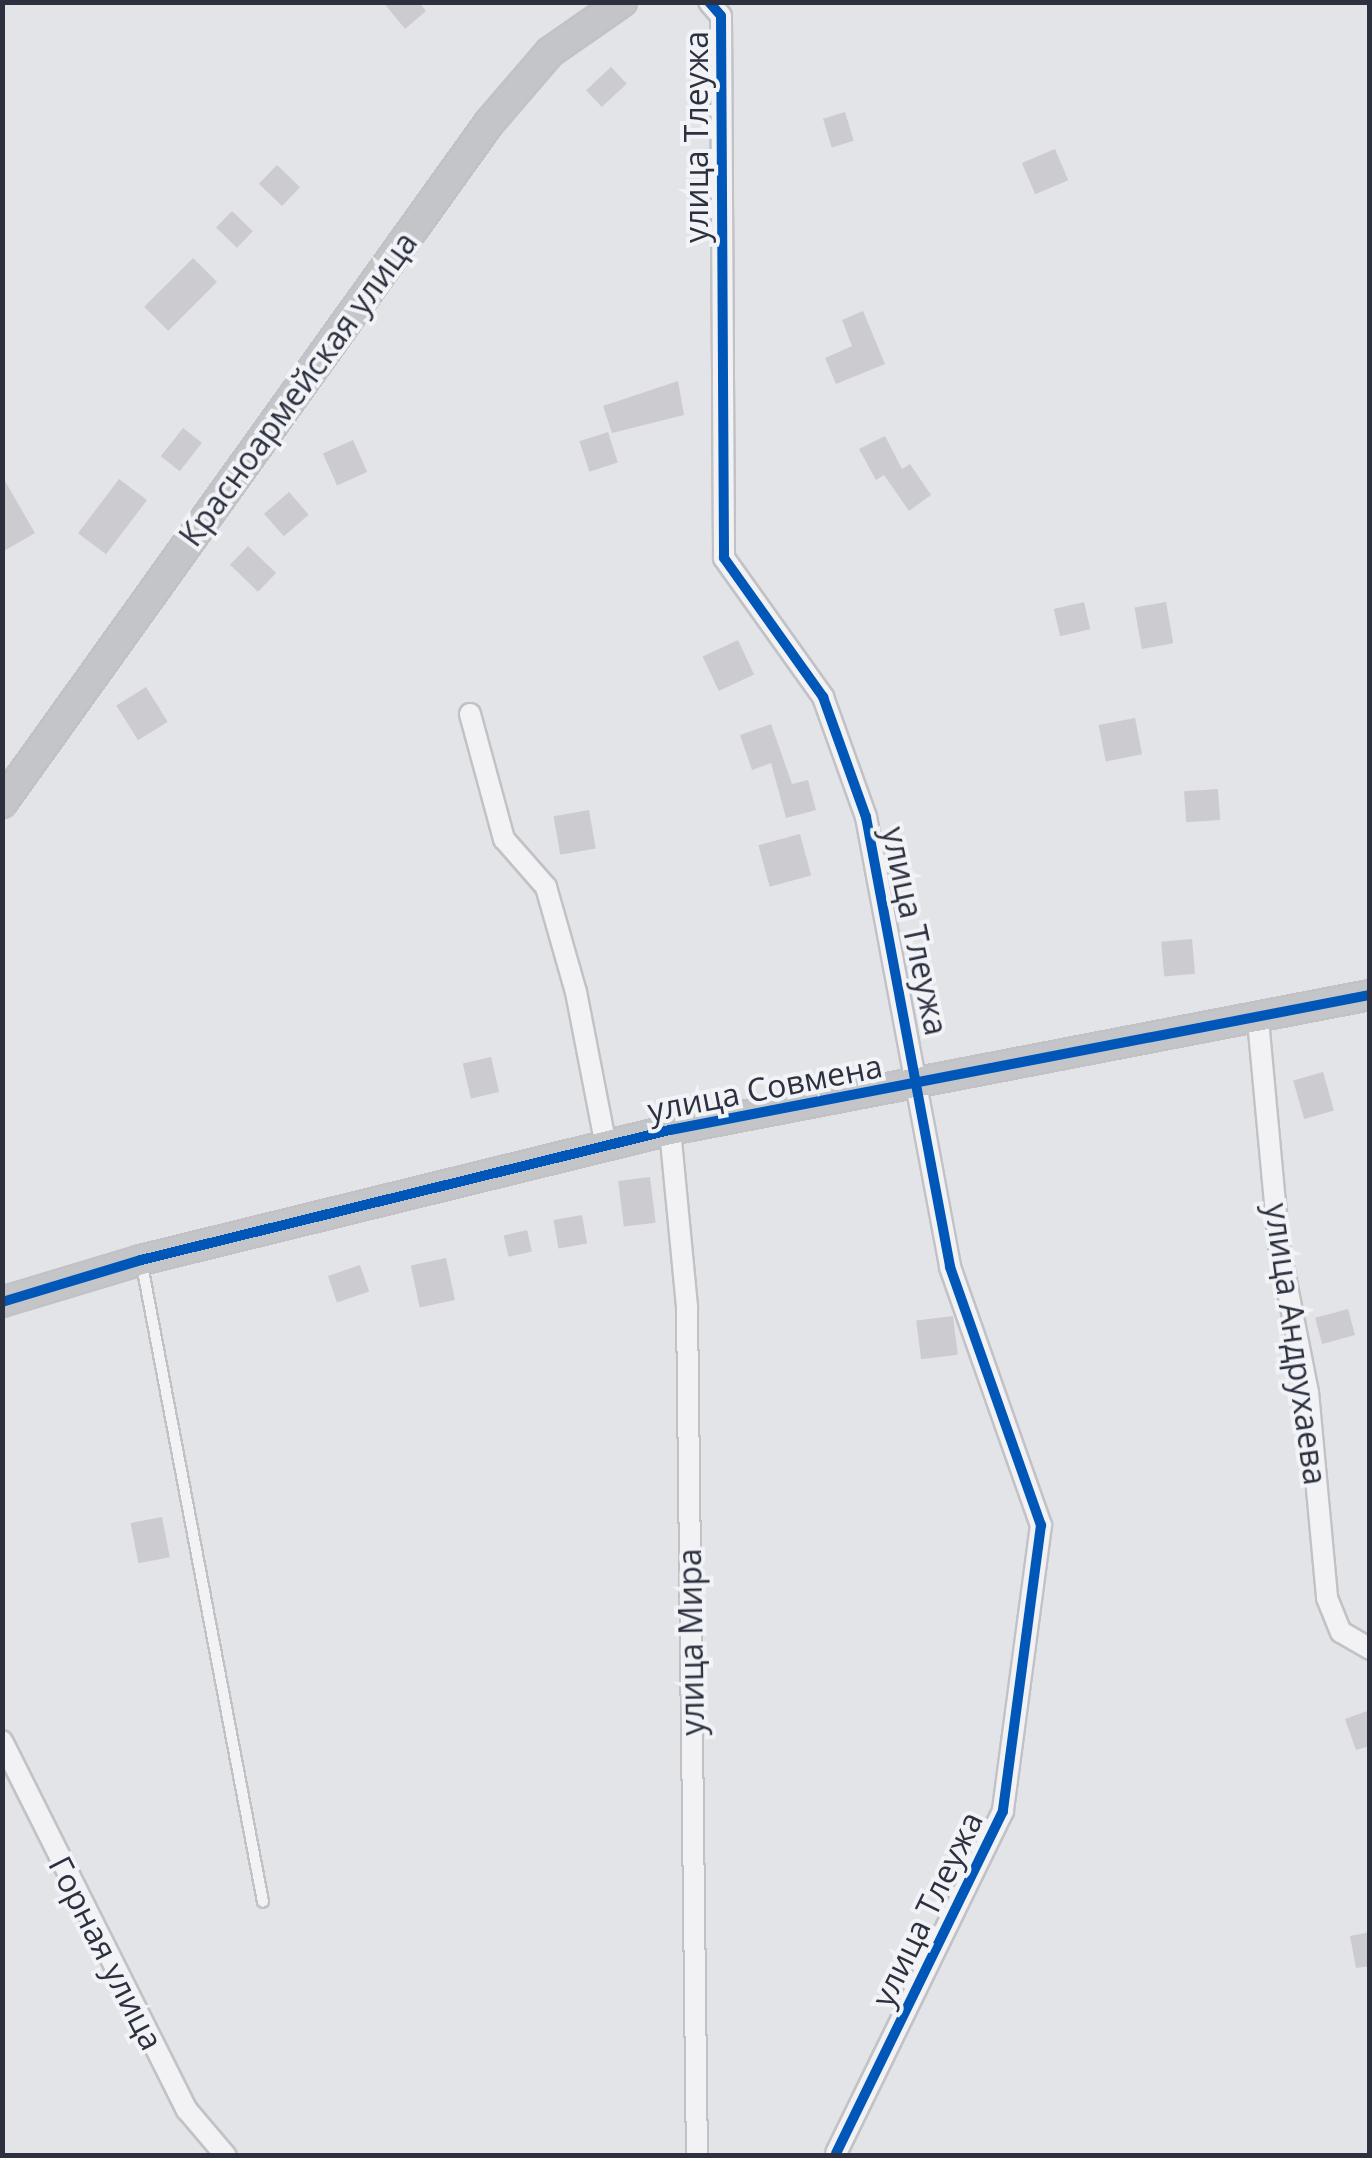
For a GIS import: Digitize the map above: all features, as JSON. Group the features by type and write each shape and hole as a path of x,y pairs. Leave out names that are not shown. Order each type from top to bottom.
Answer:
{"street":[{"name":"Красноармейская улица","path":"2,803 488,123 550,52 622,2"},
{"name":"улица Тлеужа","path":"708,2 722,16 724,558 823,697 866,816 921,1084 950,1267 1041,1525 1002,1811 836,2154"},
{"path":"470,714 504,838 527,861 551,902 606,1146"},
{"name":"улица Совмена","path":"2,1302 142,1260 670,1130 1370,996"},
{"name":"улица Андрухаева","path":"1258,1020 1279,1246 1308,1392 1326,1598 1341,1632 1370,1649"},
{"name":"улица Мира","path":"670,1130 687,1307 697,2156"},
{"name":"Горная улица","path":"2,1741 187,2110 226,2156"}],"lane":[{"path":"142,1260 263,1902"}],"building":[{"path":"383,2 419,2 426,11 405,29"},
{"path":"611,67 627,84 602,107 586,90"},
{"path":"845,112 854,141 832,147 823,119"},
{"path":"1055,149 1068,180 1035,194 1022,163"},
{"path":"277,165 300,187 282,206 259,184"},
{"path":"232,211 253,231 237,248 216,228"},
{"path":"193,258 217,282 168,331 144,307"},
{"path":"863,311 885,364 836,384 825,358 852,346 842,320"},
{"path":"678,381 684,415 612,433 603,406"},
{"path":"183,428 202,443 180,471 161,456"},
{"path":"608,432 618,462 589,472 579,441"},
{"path":"885,436 902,469 910,464 931,495 909,511 884,475 876,480 859,449"},
{"path":"353,440 367,472 337,485 323,453"},
{"path":"2,476 35,533 2,552"},
{"path":"119,479 147,500 106,554 78,533"},
{"path":"289,492 309,515 284,536 264,514"},
{"path":"248,546 276,573 258,592 230,565"},
{"path":"1084,602 1090,629 1060,636 1054,609"},
{"path":"1166,602 1173,643 1142,649 1134,608"},
{"path":"738,640 754,674 719,691 703,656"},
{"path":"146,687 168,722 138,740 116,706"},
{"path":"1135,718 1142,754 1106,761 1099,725"},
{"path":"771,724 792,784 808,780 816,810 786,818 771,763 752,770 740,735"},
{"path":"1218,789 1220,820 1186,822 1184,791"},
{"path":"589,810 596,848 560,855 554,816"},
{"path":"800,834 811,876 770,887 758,845"},
{"path":"1192,939 1195,974 1164,977 1161,942"},
{"path":"491,1057 499,1092 471,1099 463,1064"},
{"path":"1323,1072 1334,1110 1304,1119 1293,1081"},
{"path":"650,1177 656,1223 624,1227 618,1181"},
{"path":"582,1215 587,1244 558,1249 553,1220"},
{"path":"527,1230 532,1251 509,1257 504,1235"},
{"path":"446,1258 455,1300 420,1308 411,1265"},
{"path":"360,1265 369,1291 337,1303 328,1276"},
{"path":"1348,1309 1355,1335 1322,1344 1315,1318"},
{"path":"953,1316 958,1355 921,1359 916,1321"},
{"path":"162,1517 170,1557 138,1563 131,1523"},
{"path":"1370,1710 1370,1746 1356,1750 1345,1719"},
{"path":"1370,1932 1370,1966 1356,1968 1350,1936"}],"cycle path":[{"path":"709,2 721,16 724,558 823,697 866,817 950,1267 1041,1525 1003,1811 836,2154"},
{"path":"2,1302 141,1260 670,1130 1370,995"}]}
